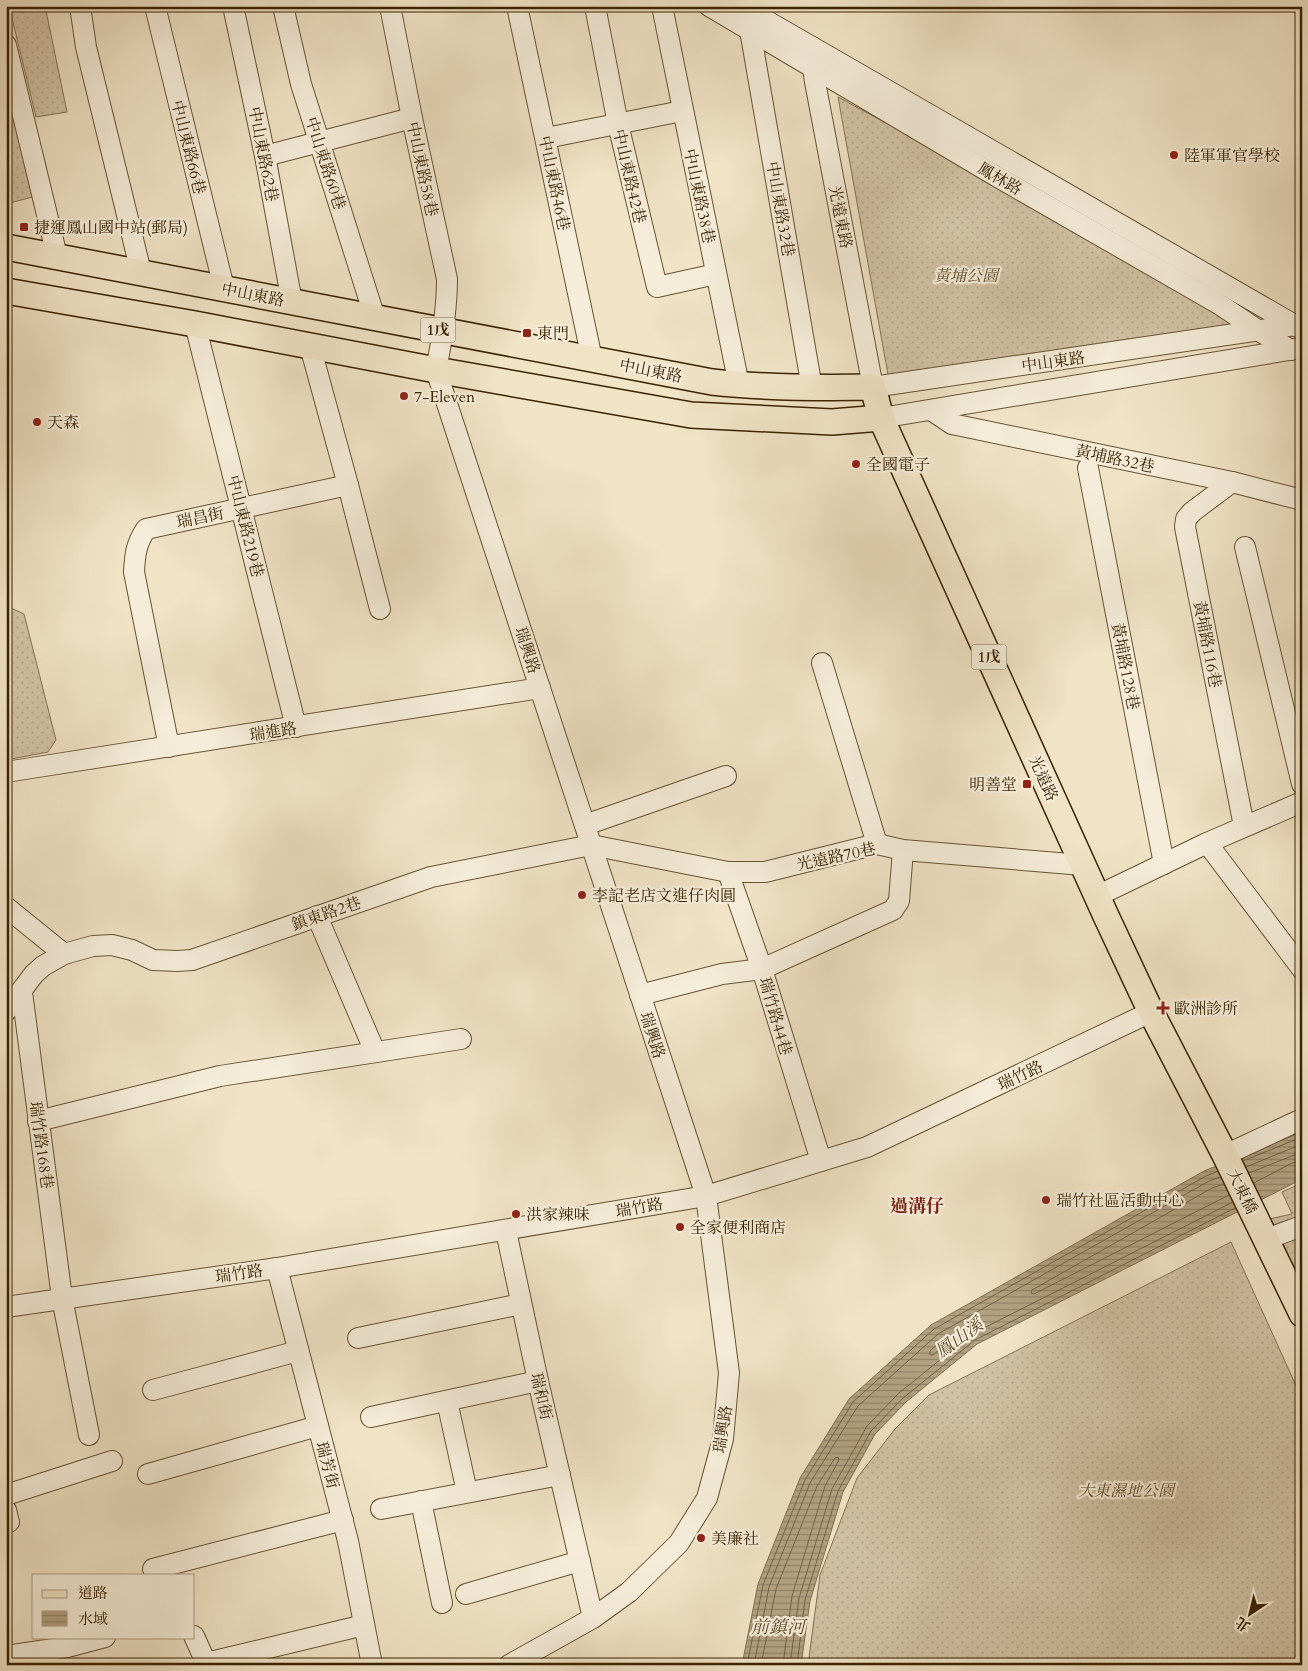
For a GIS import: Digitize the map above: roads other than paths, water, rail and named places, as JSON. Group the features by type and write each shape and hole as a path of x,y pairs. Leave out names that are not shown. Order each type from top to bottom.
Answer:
{"main road":[{"name":"中山東路","path":"6,247 712,382 812,388 873,387"},
{"name":"中山東路","path":"6,291 691,415 832,422 881,418"},
{"name":"光遠路","path":"873,387 881,418 1097,896 1151,1012 1227,1158"},
{"name":"大東橋","path":"1227,1158 1262,1229"},
{"name":"1戊","path":"1262,1229 1302,1314"}],"street":[{"path":"80,6 86,47 141,272"},
{"name":"中山東路66巷","path":"155,6 224,288"},
{"name":"中山東路62巷","path":"233,6 265,156 292,302"},
{"name":"中山東路60巷","path":"283,6 302,84 375,318"},
{"name":"中山東路58巷","path":"390,6 447,279 444,332"},
{"name":"中山東路46巷","path":"517,6 592,359"},
{"name":"中山東路42巷","path":"595,6 618,124 657,287 716,274"},
{"name":"中山東路38巷","path":"662,6 738,385"},
{"name":"鳳林路","path":"709,6 996,176 1219,304 1259,331 1296,349"},
{"name":"鳳林路","path":"741,6 1299,326"},
{"name":"中山東路32巷","path":"750,30 812,388"},
{"path":"6,45 57,256"},
{"name":"光遠東路","path":"812,47 813,68 873,387"},
{"path":"546,138 682,111"},
{"path":"265,156 412,118"},
{"name":"中山東路219巷","path":"195,324 296,727"},
{"name":"中山東路","path":"873,387 1299,326"},
{"name":"瑞興路","path":"444,332 436,370 706,1196 729,1373 723,1439 707,1498 679,1543 629,1592 593,1618 509,1665"},
{"path":"310,346 380,609"},
{"name":"中山東路","path":"881,418 1296,349"},
{"name":"黃埔路32巷","path":"931,410 952,424 1232,482 1302,500"},
{"name":"黃埔路128巷","path":"1088,468 1164,864"},
{"name":"黃埔路116巷","path":"1232,482 1192,512 1186,519 1185,527 1244,826"},
{"name":"瑞昌街","path":"169,747 134,572 139,539 146,529 348,485"},
{"path":"1245,547 1302,784"},
{"path":"822,663 877,844"},
{"name":"瑞進路","path":"6,772 540,688"},
{"path":"585,825 726,776"},
{"path":"1097,896 1244,826 1302,802"},
{"path":"1208,843 1302,969"},
{"name":"光遠路70巷","path":"591,845 728,872 765,872 877,844 903,850 1083,865"},
{"name":"鎮東路2巷","path":"6,1011 34,974 43,966 64,954 93,946 112,945 132,950 153,960 192,960 431,877 591,845"},
{"path":"640,995 722,974 762,969 893,910 899,901 903,850"},
{"name":"瑞竹路44巷","path":"728,872 762,969 821,1161"},
{"path":"6,907 64,954"},
{"path":"317,916 374,1052"},
{"name":"瑞竹路168巷","path":"22,992 62,1298 88,1434"},
{"name":"瑞竹路","path":"6,1306 276,1268 706,1196 867,1147 1151,1012"},
{"path":"38,1121 220,1076 461,1038"},
{"path":"1227,1158 1302,1119"},
{"path":"1262,1229 1302,1226"},
{"name":"瑞和街","path":"506,1230 538,1381 593,1618"},
{"name":"瑞芳街","path":"276,1268 342,1520 372,1665"},
{"path":"358,1338 521,1304"},
{"path":"153,1390 298,1351"},
{"path":"371,1417 538,1381"},
{"path":"447,1401 467,1492"},
{"path":"148,1474 318,1426"},
{"path":"6,1495 112,1461"},
{"path":"381,1509 560,1475"},
{"path":"421,1501 442,1603"},
{"path":"6,1510 9,1522 6,1523"},
{"path":"153,1569 342,1520"},
{"path":"466,1594 580,1561"},
{"path":"195,1638 206,1664 364,1625"},
{"path":"6,1656 67,1646 101,1638"}],"water":[{"name":"前鎮河","path":"1302,1132 1302,1179 977,1344 906,1402 875,1434 843,1492 810,1601 801,1665 742,1665 758,1584 800,1478 849,1399 931,1325 1204,1171"}],"place":[{"name":"陸軍軍官學校","path":"1174,155"},
{"name":"捷運鳳山國中站(郵局)","path":"24,227"},
{"name":"東門","path":"527,333"},
{"name":"7-Eleven","path":"404,396"},
{"name":"天森","path":"37,422"},
{"name":"全國電子","path":"856,464"},
{"name":"明善堂","path":"1027,784"},
{"name":"李記老店文進仔肉圓","path":"582,895"},
{"name":"歐洲診所","path":"1163,1008"},
{"name":"瑞竹社區活動中心","path":"1046,1200"},
{"name":"洪家辣味","path":"516,1214"},
{"name":"全家便利商店","path":"680,1227"},
{"name":"美廉社","path":"701,1538"}],"district":[{"name":"過溝仔","path":"917,1206"}],"park label":[{"name":"黃埔公園","path":"966,275"},
{"name":"大東濕地公園","path":"1126,1490"}],"water label":[{"name":"鳳山溪","path":"959,1338"}]}
